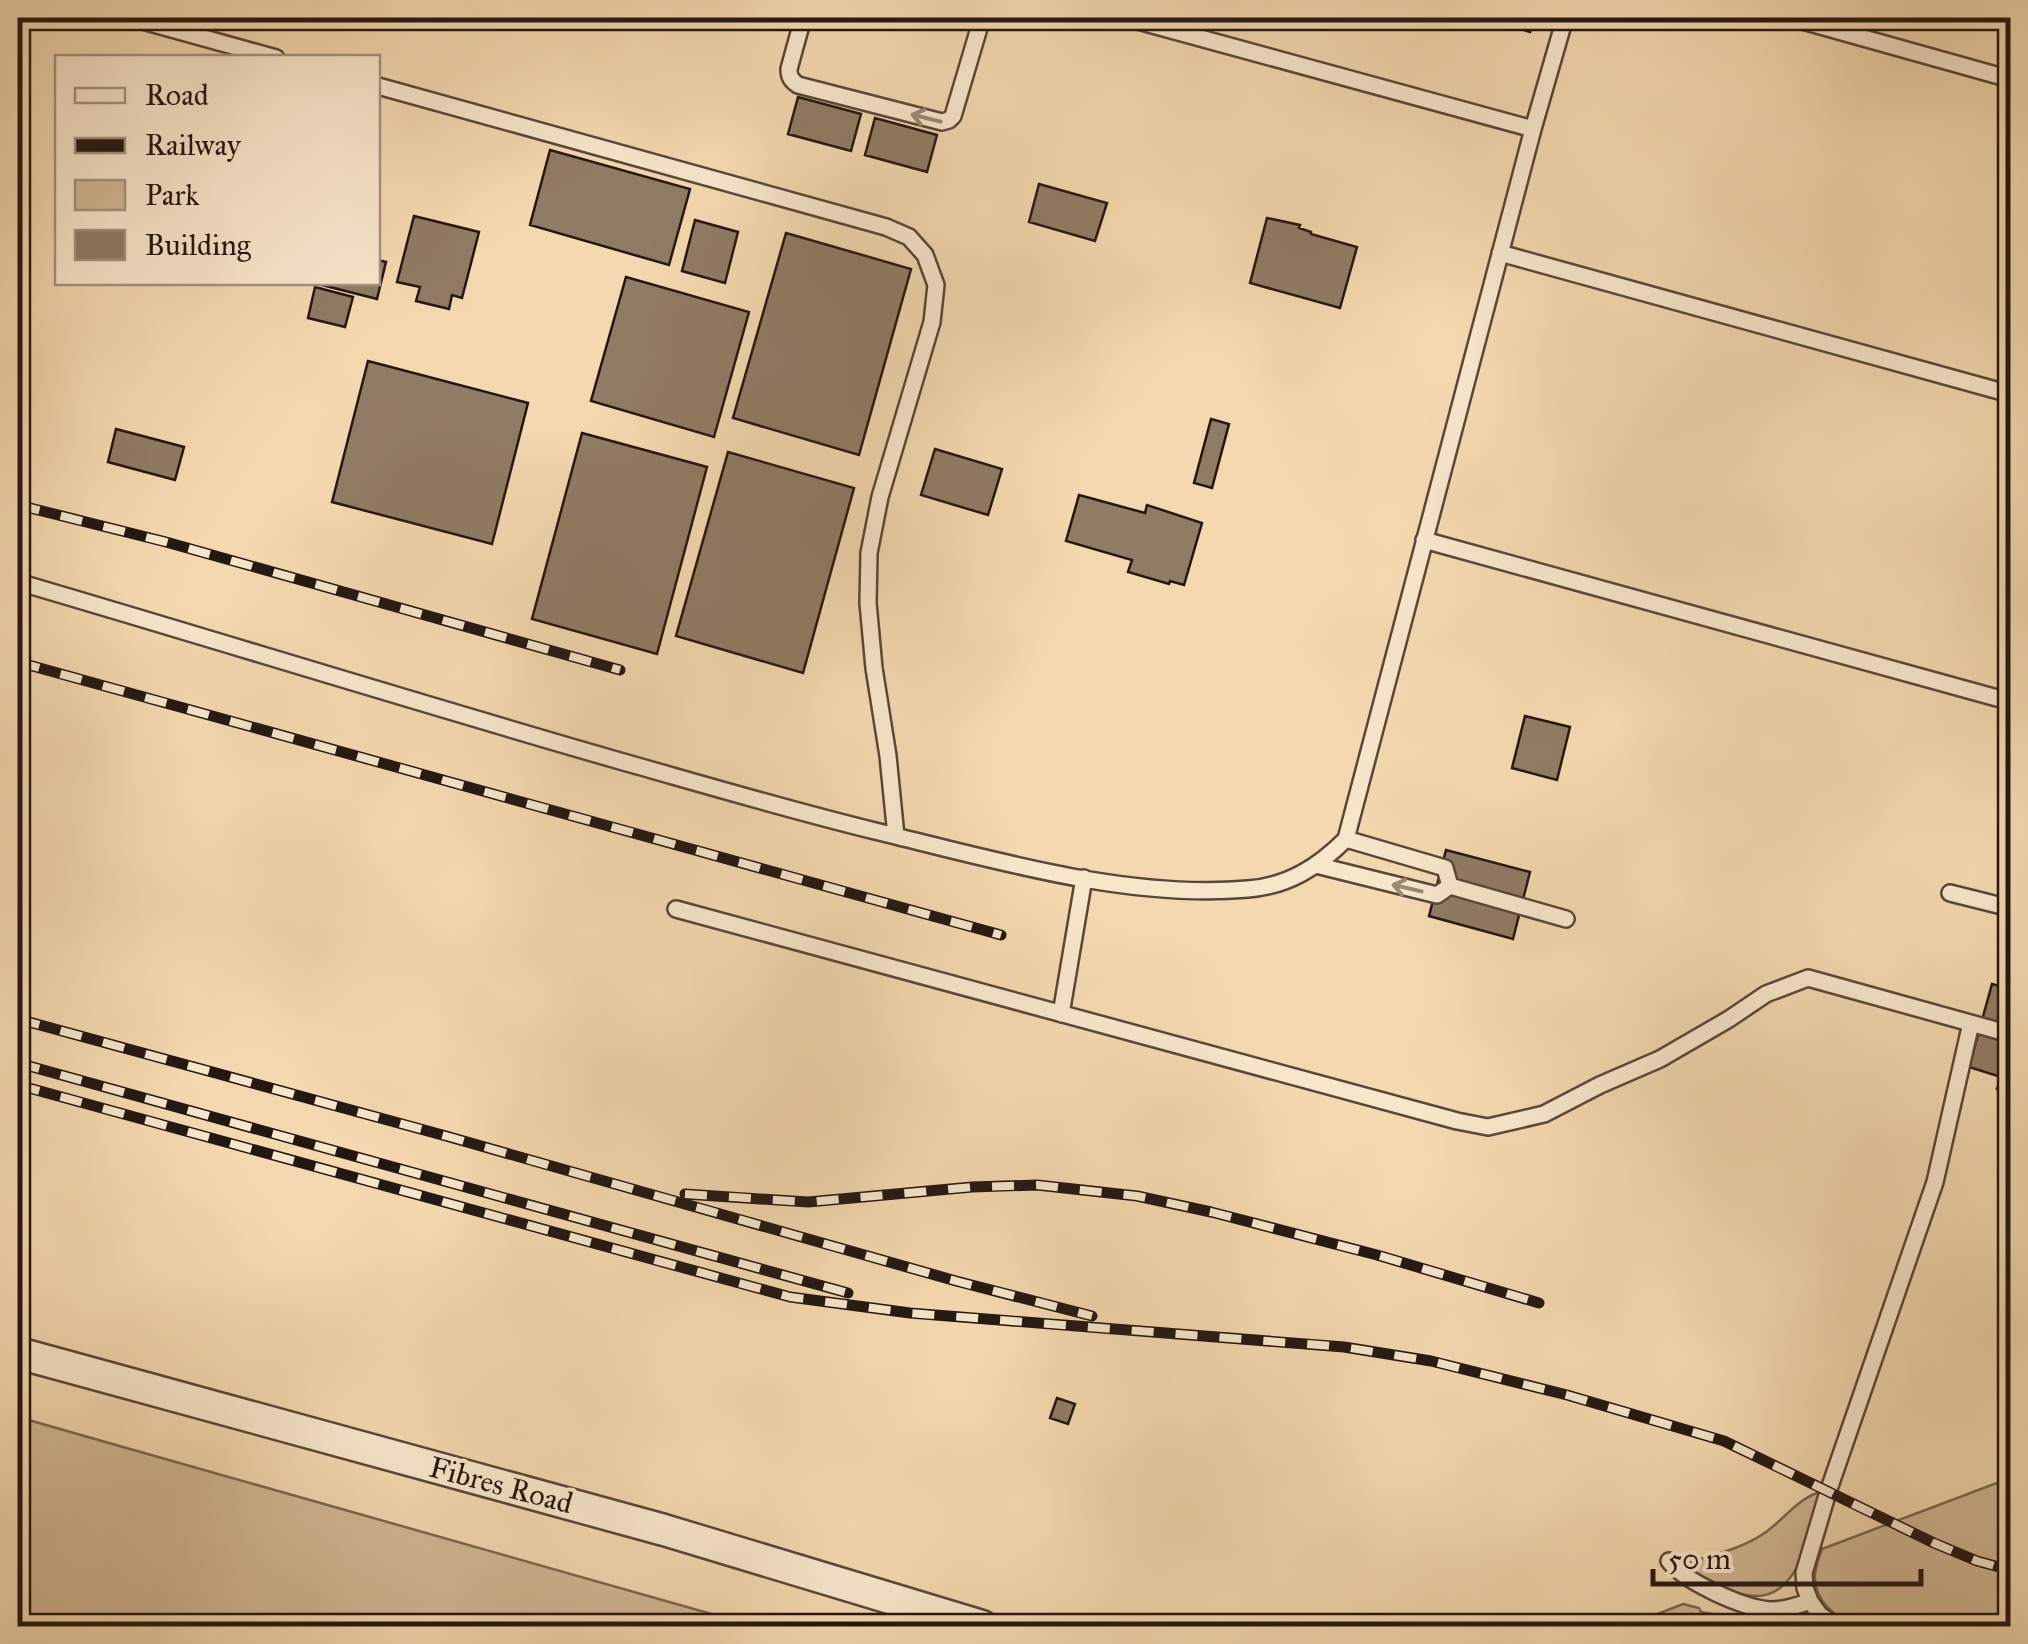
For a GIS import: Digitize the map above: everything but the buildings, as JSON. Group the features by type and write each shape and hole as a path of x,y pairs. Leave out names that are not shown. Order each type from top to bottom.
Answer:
{"street":[{"name":"Fibres Road","path":"18,1353 664,1530 982,1626"}],"lane":[{"path":"132,18 265,55"},
{"path":"803,18 789,69 793,81 942,122 952,116 982,18"},
{"path":"1128,18 1533,128"},
{"path":"18,582 468,718 810,815 1001,862 1104,882 1186,890 1250,889 1289,880 1324,860 1346,839 1564,18"},
{"path":"1792,18 2010,79"},
{"path":"380,87 886,227 909,237 924,255 936,285 932,322 880,497 869,553 868,603 874,668 896,836"},
{"path":"1500,253 2010,394"},
{"path":"1424,540 1998,698"},
{"path":"1346,839 1445,868 1450,886"},
{"path":"1316,865 1437,895 1450,886"},
{"path":"1061,1014 1084,878"},
{"path":"1450,886 1566,919"},
{"path":"1950,893 2010,908"},
{"path":"676,909 1457,1122 1488,1127 1555,1109 1660,1059 1730,1020 1766,994 1808,978 2010,1034"},
{"path":"1836,1626 1810,1601 1804,1573 1935,1182 1971,1023"},
{"path":"1669,1561 1676,1570 1707,1588 1752,1606 1770,1610 1810,1601"}],"green space":[{"path":"18,1417 116,1445 754,1626 18,1626"},
{"path":"2010,1478 2010,1626 1861,1626 1835,1614 1822,1601 1815,1574 1822,1549"},
{"path":"1817,1493 1821,1494 1806,1547 1789,1580 1776,1591 1761,1596 1741,1594 1690,1571 1690,1562 1757,1538"},
{"path":"1683,1604 1701,1612 1737,1618 1738,1622 1770,1626 1629,1625"}],"railway":[{"path":"18,505 166,542 620,670"},
{"path":"18,662 1001,935"},
{"path":"18,1019 1092,1316"},
{"path":"18,1063 848,1293"},
{"path":"18,1085 790,1297 910,1313 1344,1347 1431,1361 1567,1395 1724,1441 1934,1543 2010,1570"},
{"path":"685,1194 808,1202 1037,1185 1137,1196 1377,1255 1539,1303"}]}
